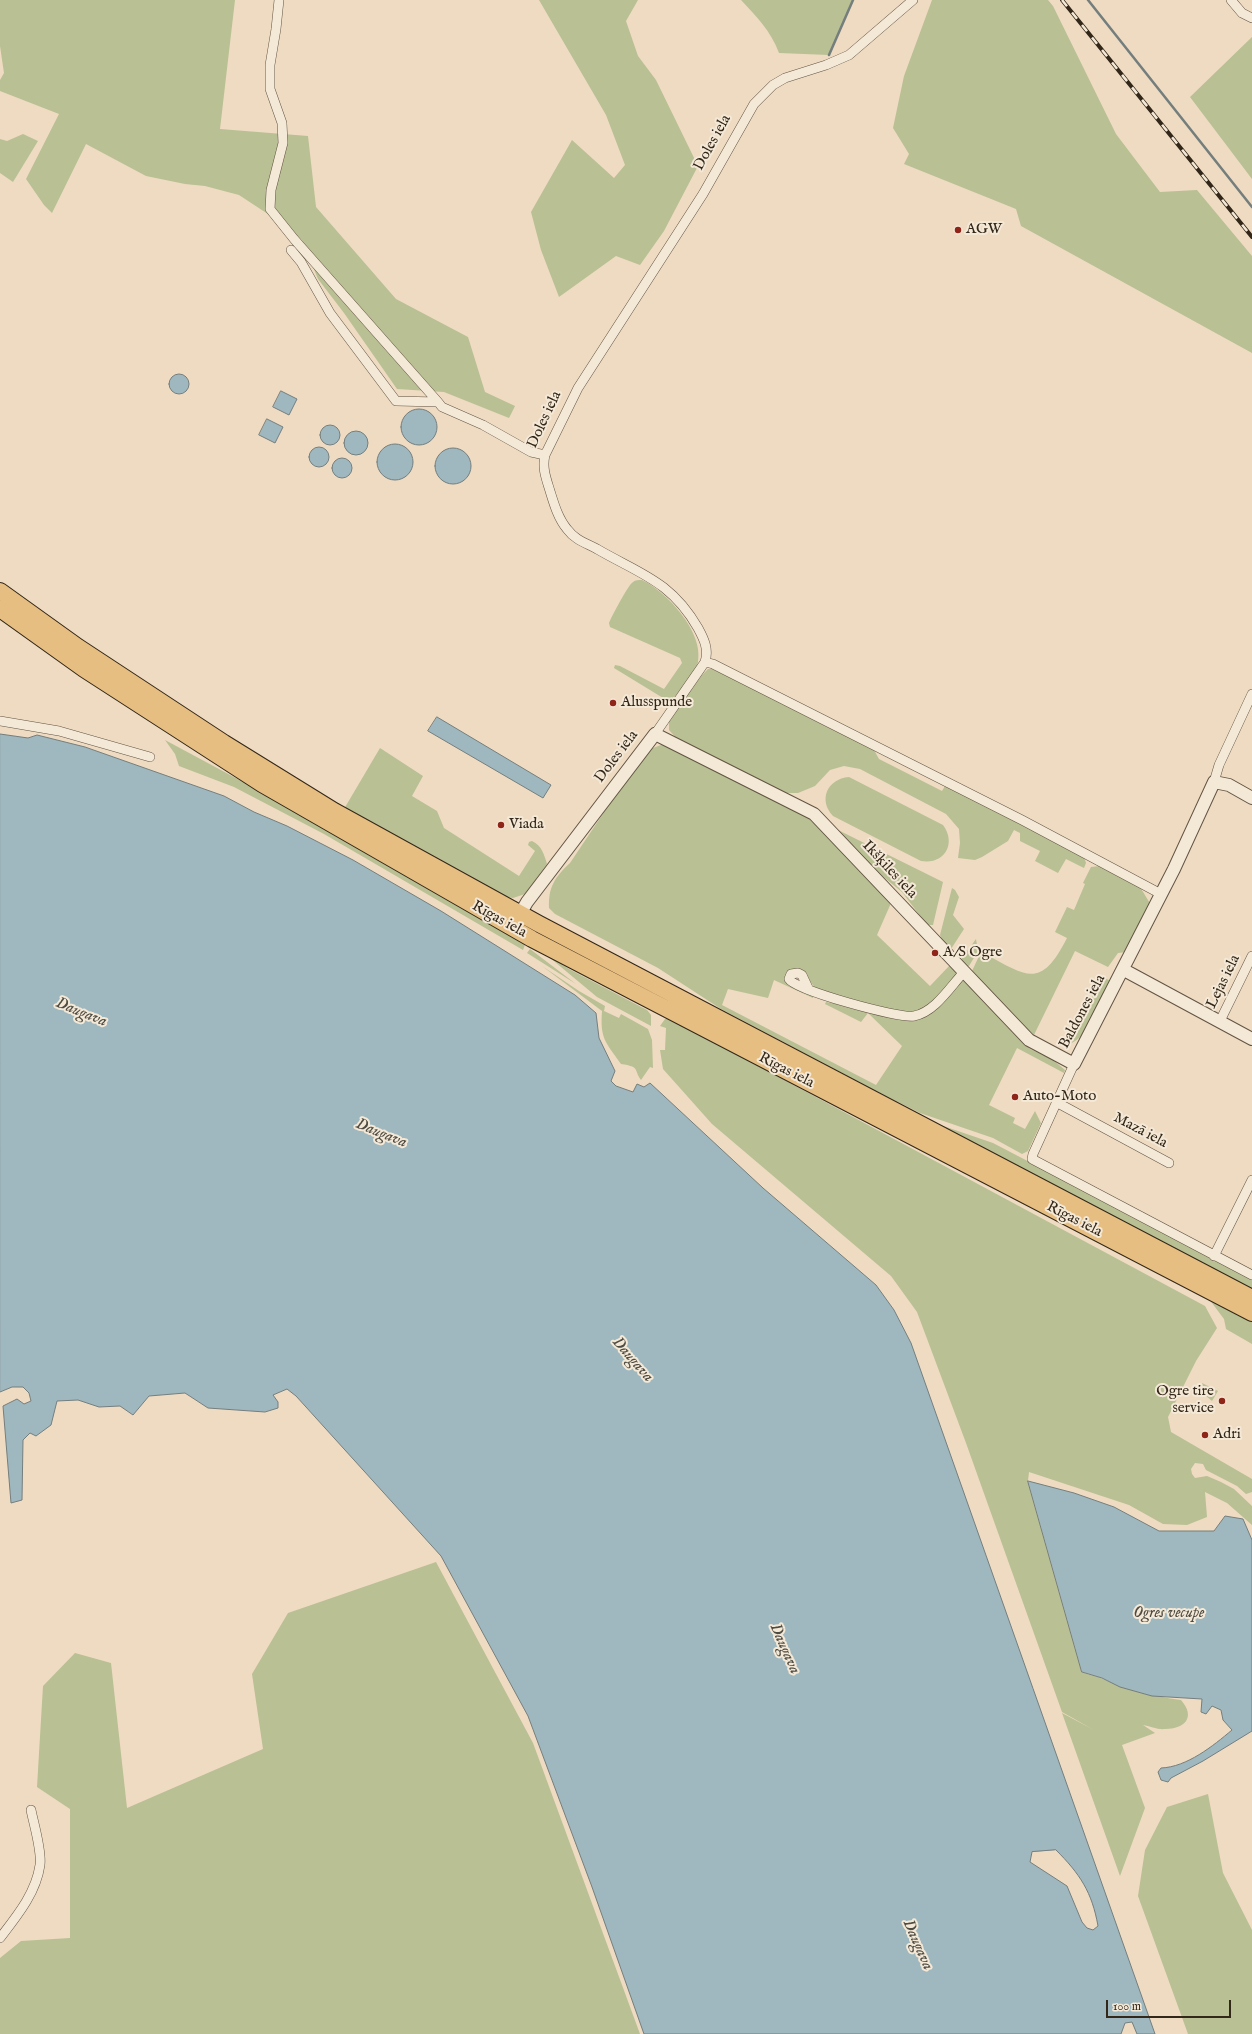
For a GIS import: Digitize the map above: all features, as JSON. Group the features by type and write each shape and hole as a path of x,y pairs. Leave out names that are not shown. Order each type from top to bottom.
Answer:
{"highway":[{"path":"0,591 78,646 224,743 330,816"},
{"path":"0,609 84,669 171,726 330,816"},
{"name":"Rīgas iela","path":"330,816 516,920 1252,1312"},
{"name":"Rīgas iela","path":"516,920 1252,1298"}],"street":[{"path":"279,0 270,65 270,89 282,123 283,143 272,190 270,209 294,239 442,407 489,428 531,452 545,456"},
{"name":"Doles iela","path":"516,920 655,734 705,662 707,656 706,645 700,634 678,600 669,591 650,577 582,542 567,530 554,504 543,466 545,456 578,388 703,194 754,104 770,88 785,78 826,65 849,55 913,0"},
{"path":"1231,0 1242,13 1252,18"},
{"path":"290,250 301,262 330,313 396,401 438,402"},
{"path":"705,662 719,667 1022,820 1161,894"},
{"name":"Baldones iela","path":"1214,1256 1032,1159 1074,1064 1124,970 1214,782 1218,765 1252,694"},
{"path":"0,721 59,731 150,758"},
{"name":"Ikšķiles iela","path":"655,734 814,814 1029,1040 1074,1064"},
{"path":"1214,782 1229,785 1252,798"},
{"name":"Lejas iela","path":"1220,1021 1252,956"},
{"path":"1124,970 1220,1021 1252,1040"},
{"path":"809,990 837,1000 913,1017 932,1007 964,972"},
{"name":"Mazā iela","path":"1056,1102 1169,1162"},
{"path":"1252,1180 1214,1256 1252,1274"},
{"path":"0,1938 23,1908 35,1884 41,1864 31,1810"}],"green space":[{"path":"0,0 235,0 220,129 308,136 316,207 396,299 468,337 485,392 515,406 509,418 444,392 397,389 344,313 318,279 302,240 274,218 239,195 205,186 185,184 146,176 86,144 52,213 44,205 26,179 59,114 0,91 0,80 4,73 0,46"},
{"path":"539,0 638,0 626,21 638,56 656,80 698,166 664,231 640,265 616,256 559,297 541,250 531,212 572,140 614,178 625,165 606,115"},
{"path":"741,0 853,0 829,55 779,53 772,38 758,18"},
{"path":"932,0 1048,0 1053,6 1116,134 1160,192 1197,190 1252,256 1252,353 1021,226 1016,209 904,164 909,154 893,128 904,76"},
{"path":"1252,37 1252,179 1190,97"},
{"path":"23,134 38,141 13,182 0,173 0,139 7,141"},
{"path":"642,580 662,594 682,614 690,626 698,650 698,662 694,672 672,700 668,701 614,668 615,665 620,666 664,689 682,663 680,658 610,627 609,623 631,584 634,581"},
{"path":"708,669 712,669 723,674 874,750 879,759 942,791 945,786 1084,857 1086,863 1084,868 1066,859 1058,873 1035,861 1040,851 1020,841 1020,833 1014,830 1008,841 982,857 975,860 958,858 960,843 959,829 946,814 860,769 844,766 830,770 815,786 798,793 785,793 678,740 669,730 669,719"},
{"path":"165,740 284,804 394,869 526,942 523,950 324,834 234,787 179,766 175,754"},
{"path":"661,745 670,746 807,815 891,903 877,935 930,986 950,965 956,973 955,978 936,1000 918,1012 911,1014 825,994 814,987 803,973 796,970 790,970 785,976 785,981 814,995 813,998 774,980 768,998 728,989 722,1005 876,1085 902,1046 868,1013 861,1022 825,1004 826,1002 858,1007 891,1016 914,1019 931,1012 959,981 967,981 1030,1049 1052,1059 1065,1070 1064,1073 1017,1048 989,1105 1015,1118 1013,1123 1025,1129 1035,1111 1041,1123 1028,1151 1022,1154 993,1138 920,1113 874,1090 721,1009 658,968 555,914 549,908 551,888 556,878 570,863 645,751"},
{"path":"380,748 423,776 412,796 437,811 444,828 519,876 535,851 528,845 529,842 532,841 538,845 544,854 547,864 525,894 513,898 498,895 344,809"},
{"path":"849,777 943,825 949,839 946,852 936,860 921,861 833,816 828,810 826,803 827,791 835,782"},
{"path":"834,828 943,882 933,925 927,925 902,892 876,871"},
{"path":"1100,866 1140,887 1151,905 1127,952 1118,953 1108,967 1075,951 1033,1037 972,971 980,954 985,954 1023,972 1032,974 1041,972 1058,954 1067,938 1055,932 1067,907 1074,910 1085,884 1083,883 1091,867"},
{"path":"952,888 959,897 953,915 964,929 951,949 944,944 940,935"},
{"path":"976,939 978,951 969,966 966,967 962,962 962,958"},
{"path":"530,949 576,984 527,953"},
{"path":"543,952 569,969 647,1010 651,1015 651,1026 597,997"},
{"path":"542,966 579,991 605,1006 604,1011 619,1018 621,1014 648,1029 652,1040 653,1068 650,1067 641,1080 636,1069 631,1066 621,1064 607,1045 602,1028 602,1011"},
{"path":"1102,977 1111,981 1092,1021 1080,1038 1062,1046 1069,1031 1074,1033"},
{"path":"665,1019 670,1019 680,1024 1205,1306 1217,1328 1196,1361 1168,1417 1171,1432 1252,1479 1252,1492 1246,1494 1237,1486 1206,1470 1203,1464 1195,1463 1191,1469 1195,1478 1207,1476 1234,1489 1252,1506 1252,1525 1227,1503 1205,1492 1207,1517 1187,1525 1163,1524 1129,1505 1029,1472 1028,1481 1082,1672 1141,1692 1181,1700 1188,1712 1186,1721 1178,1727 1162,1729 1143,1725 1155,1733 1122,1745 1145,1808 1120,1876 1062,1713 1094,1730 1062,1712 966,1443 917,1312 891,1276 712,1124 663,1069 660,1050 665,1050 666,1028 660,1026"},
{"path":"917,1117 993,1143 1252,1278 1252,1290"},
{"path":"1209,1299 1252,1322 1252,1344 1226,1329 1224,1319"},
{"path":"1202,1383 1218,1391 1212,1401 1206,1396"},
{"path":"436,1562 533,1743 640,2034 0,2034 0,1958 21,1941 70,1938 70,1809 37,1787 43,1686 75,1653 111,1663 127,1808 263,1749 252,1674 288,1613"},
{"path":"1208,1794 1223,1873 1252,1930 1252,2034 1188,2034 1138,1896 1145,1850 1167,1807"}],"water":[{"path":"175,374 183,374 189,380 189,388 183,394 175,394 169,388 169,380"},
{"path":"281,391 297,399 289,415 273,407"},
{"path":"423,409 432,414 436,420 436,434 432,440 423,445 415,445 406,440 402,434 401,423 406,414 412,410"},
{"path":"267,419 283,427 275,443 259,435"},
{"path":"326,425 334,425 340,431 340,439 334,445 326,445 320,439 320,431"},
{"path":"356,431 364,435 368,443 364,451 356,455 348,451 344,443 348,435"},
{"path":"399,444 408,449 412,455 412,469 408,475 399,480 391,480 382,475 378,469 377,458 382,449 388,445"},
{"path":"319,447 326,450 329,457 326,464 319,467 312,464 309,457 312,450"},
{"path":"457,448 466,453 470,459 470,473 466,479 457,484 449,484 440,479 436,473 435,462 440,453 446,449"},
{"path":"342,458 349,461 352,468 349,475 342,478 335,475 332,468 335,461"},
{"path":"437,717 551,785 543,798 428,731"},
{"name":"Daugava","path":"0,734 28,738 37,735 85,747 224,796 254,812 287,826 353,860 441,911 575,995 596,1013 599,1038 615,1071 611,1081 616,1086 633,1092 637,1084 644,1087 650,1083 763,1188 876,1285 894,1310 911,1343 1155,2034 1137,2034 1132,2022 1125,2023 1121,2034 644,2034 592,1887 528,1716 441,1556 296,1396 287,1389 273,1395 278,1402 278,1408 265,1412 208,1408 185,1393 149,1396 133,1415 120,1406 99,1407 78,1400 57,1401 51,1425 36,1436 30,1433 23,1440 22,1500 11,1503 3,1406 17,1399 24,1404 31,1401 29,1393 23,1387 12,1387 0,1392","holes":["1056,1850 1072,1867 1084,1884 1092,1903 1098,1926 1093,1930 1087,1928 1082,1922 1067,1886 1030,1862 1032,1852"]},
{"name":"Ogres vecupe","path":"1028,1481 1074,1493 1114,1507 1159,1531 1214,1531 1225,1516 1243,1519 1252,1540 1252,1731 1203,1761 1171,1778 1168,1782 1161,1780 1158,1772 1161,1768 1171,1767 1190,1760 1217,1743 1232,1730 1223,1720 1221,1710 1212,1706 1206,1714 1201,1712 1202,1699 1152,1696 1120,1687 1102,1678 1082,1672"}],"waterway":[{"path":"829,55 853,0"},
{"path":"1088,0 1252,207"}],"railway":[{"path":"1062,0 1252,237"}],"place":[{"name":"AGW","path":"958,230"},
{"name":"Alusspunde","path":"613,703"},
{"name":"Viada","path":"501,825"},
{"name":"A/S Ogre","path":"935,953"},
{"name":"Auto-Moto","path":"1015,1097"},
{"name":"Ogre tire service","path":"1222,1401"},
{"name":"Adri","path":"1205,1435"}]}
